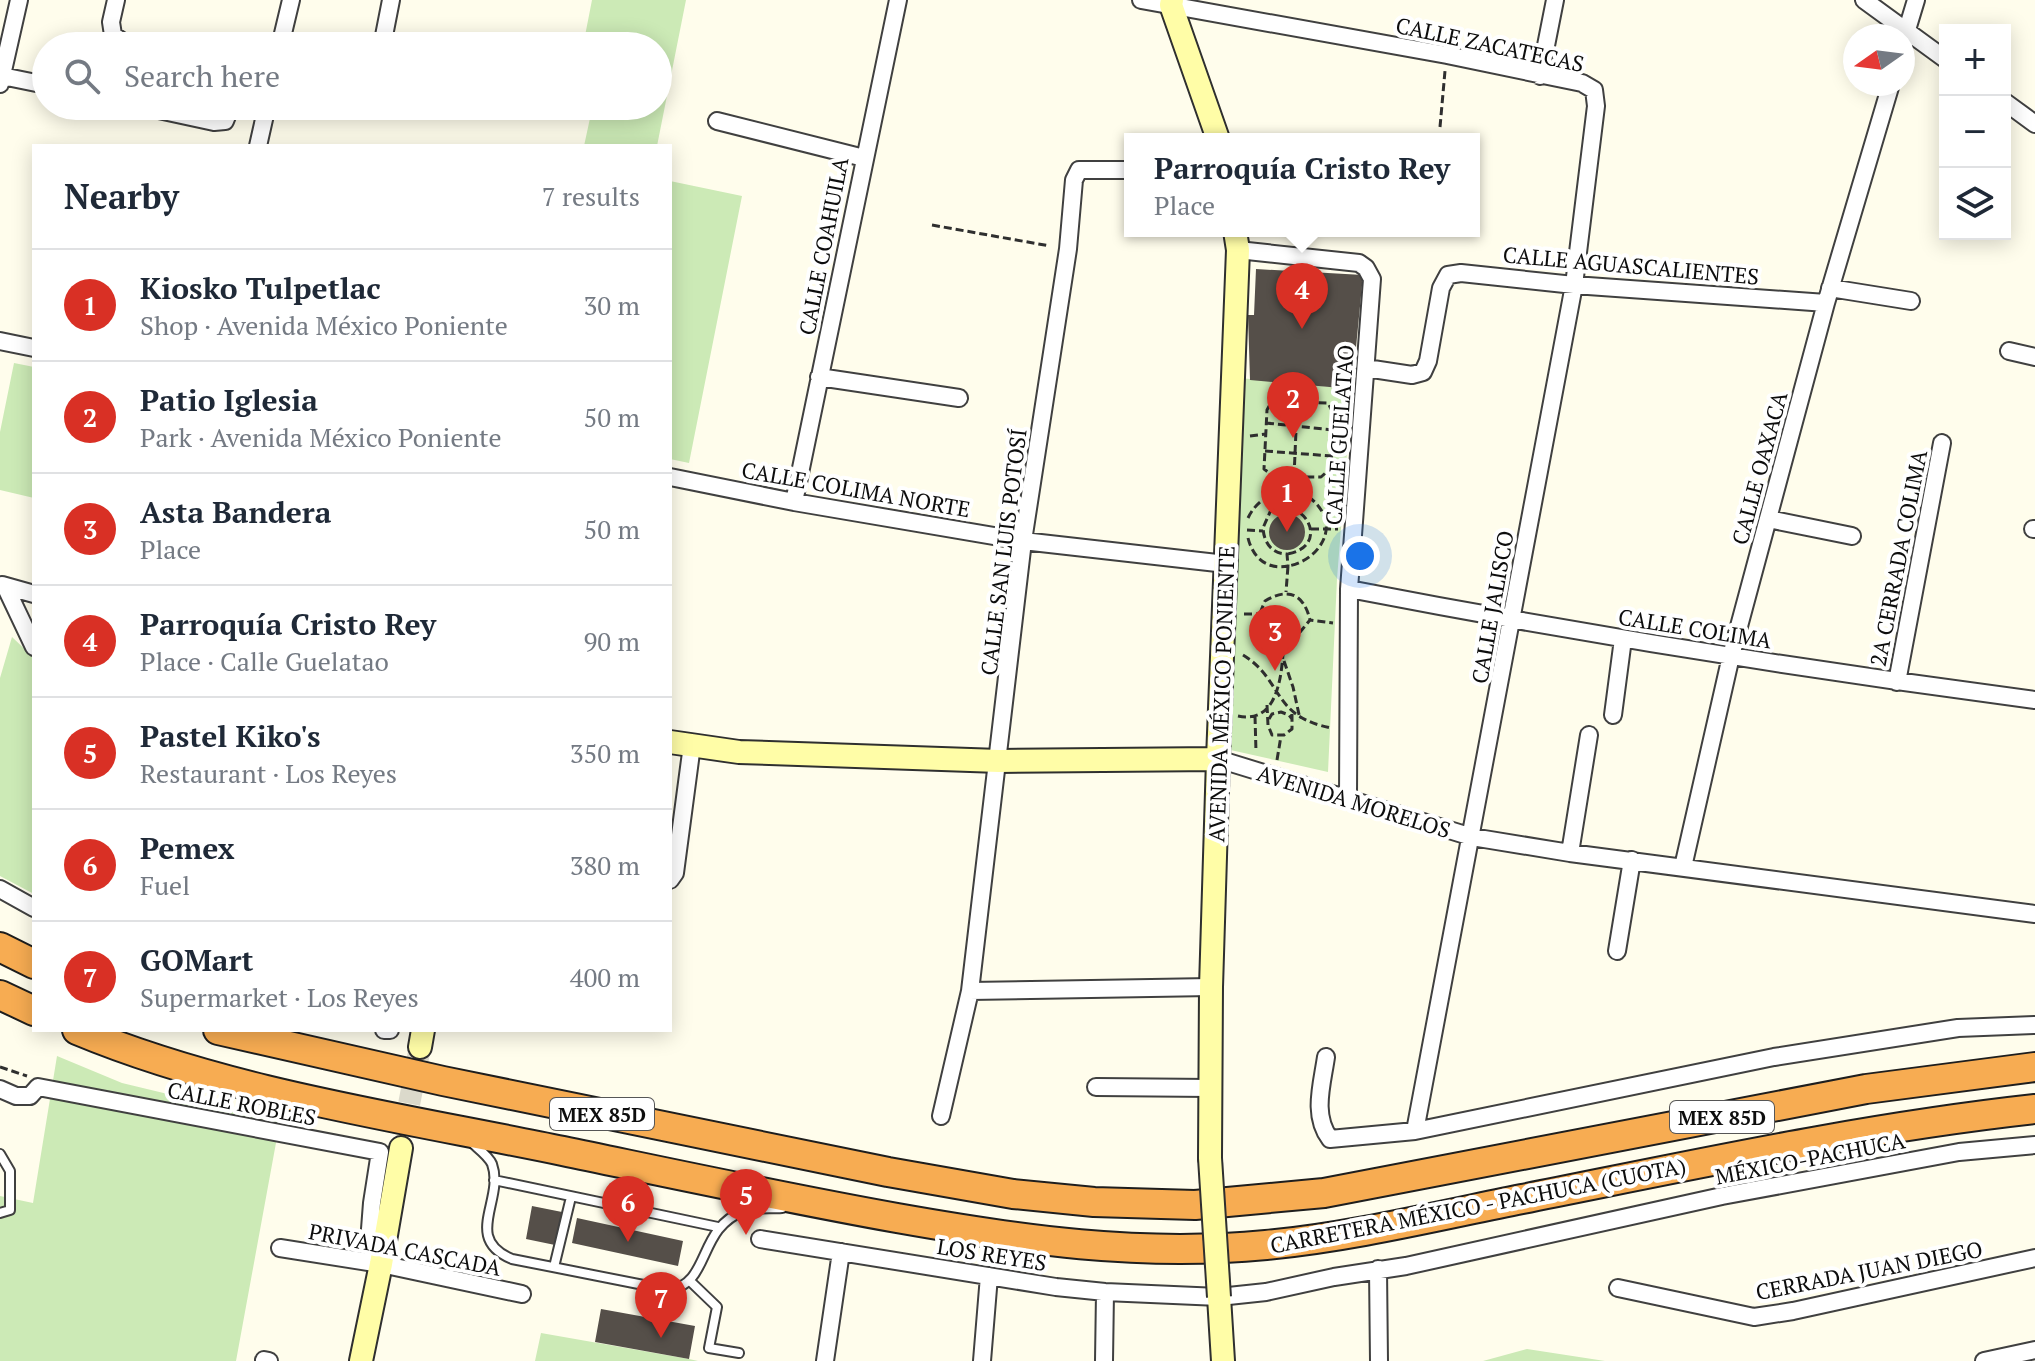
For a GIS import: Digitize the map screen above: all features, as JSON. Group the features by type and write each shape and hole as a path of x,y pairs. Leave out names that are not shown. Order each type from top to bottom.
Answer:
{"highway":[{"path":"0,947 32,963"},
{"path":"0,995 32,1010"},
{"name":"CARRETERA MÉXICO - PACHUCA (CUOTA)","path":"83,1032 171,1063 281,1093 832,1207 1007,1238 1070,1246 1143,1250 1269,1245 1447,1214 1833,1137 2035,1109"},
{"name":"CARRETERA MÉXICO - PACHUCA (CUOTA)","path":"227,1032 429,1078 888,1172 1013,1194 1094,1202 1180,1205 1246,1202 1324,1193 1866,1089 2035,1067"}],"main road":[{"path":"1172,2 1216,133"},
{"name":"AVENIDA MÉXICO PONIENTE","path":"1223,1361 1210,1158 1211,987 1236,241"},
{"name":"AVENIDA MORELOS","path":"681,744 739,752 999,761 1218,759"},
{"path":"361,1361 401,1148"}],"street":[{"path":"19,0 1,80 32,83"},
{"path":"113,32 111,22 116,0"},
{"path":"283,32 291,0"},
{"path":"385,32 391,0"},
{"name":"CALLE COAHUILA","path":"794,502 898,0"},
{"name":"CALLE ZACATECAS","path":"1141,0 1172,2 1447,55 1582,83 1594,90"},
{"path":"1540,76 1555,0"},
{"path":"1864,0 1891,24"},
{"path":"1909,24 1916,0"},
{"path":"1915,42 1939,56"},
{"name":"CALLE JALISCO","path":"1415,1131 1574,285 1596,106 1594,90"},
{"name":"CALLE OAXACA","path":"1683,867 1731,656 1828,295 1887,96"},
{"path":"2011,106 2035,124"},
{"path":"205,120 225,120"},
{"path":"258,144 264,120"},
{"path":"717,121 864,158"},
{"name":"CALLE SAN LUIS POTOSÍ","path":"941,1116 970,991 1023,541 1068,249 1074,180 1079,170 1124,170"},
{"name":"CALLE GUELATAO","path":"1236,241 1359,263 1372,279 1349,589 1348,798"},
{"name":"CALLE AGUASCALIENTES","path":"1366,368 1412,375 1423,372 1428,361 1441,288 1448,275 1461,273 1574,285 1911,301"},
{"path":"0,341 32,348"},
{"path":"2009,351 2035,357"},
{"path":"819,377 959,398"},
{"name":"2A CERRADA COLIMA","path":"1897,682 1942,443"},
{"name":"CALLE COLIMA NORTE","path":"672,477 794,502 1023,541 1226,564"},
{"path":"1768,519 1852,536"},
{"path":"3,585 32,593"},
{"path":"3,585 32,643"},
{"name":"CALLE COLIMA","path":"1349,589 1623,639 1897,682 2035,700"},
{"path":"1613,715 1623,639"},
{"path":"1570,853 1589,735"},
{"path":"672,877 675,873 681,744"},
{"name":"AVENIDA MORELOS","path":"1218,759 1472,837 1570,853 2035,914"},
{"path":"1617,951 1632,860"},
{"path":"0,889 32,907"},
{"path":"970,991 1211,987"},
{"path":"1326,1057 1319,1101 1322,1129 1330,1139 1415,1131 1774,1057 1958,1028 2035,1025"},
{"name":"CALLE ROBLES","path":"1,1090 16,1096 30,1096 38,1087 380,1152 370,1229 382,1258"},
{"path":"1096,1087 1211,1088"},
{"name":"MÉXICO-PACHUCA","path":"1219,1297 1266,1292 1406,1266 1722,1196 1959,1152 2035,1145"},
{"name":"LOS REYES","path":"760,1239 1105,1292 1219,1297"},
{"name":"PRIVADA CASCADA","path":"280,1248 382,1258 522,1294"},
{"path":"825,1361 841,1252"},
{"name":"CERRADA JUAN DIEGO","path":"1618,1288 1754,1317 2035,1258"},
{"path":"1378,1269 1379,1361"},
{"path":"982,1361 989,1276"},
{"path":"1104,1361 1105,1292"},
{"path":"1984,1361 2035,1350"}],"lane":[{"path":"458,1130 492,1165 494,1180 487,1232 490,1244 512,1259 669,1290 680,1289 691,1282 718,1227 730,1218 748,1210 832,1207"},
{"path":"0,1154 10,1171 10,1210 0,1213"},
{"path":"494,1180 718,1227"},
{"path":"554,1267 571,1197"},
{"path":"691,1282 717,1307 709,1348 739,1353"}],"path":[{"path":"1440,127 1447,55"},
{"path":"932,225 1068,249"},
{"path":"1294,477 1298,384"},
{"path":"1272,401 1328,403 1333,413 1331,468 1321,477 1272,475 1264,469 1266,423 1267,410 1272,401"},
{"path":"1266,423 1333,430"},
{"path":"1265,451 1332,456"},
{"path":"1284,477 1284,507"},
{"path":"1283,492 1297,493 1317,504 1323,513 1325,529 1321,545 1314,555 1277,568 1268,566 1250,547 1247,520 1262,498 1283,492"},
{"path":"1284,507 1301,513 1311,529 1309,544 1295,553 1274,551 1267,545 1263,531 1270,512 1284,507"},
{"path":"1311,529 1354,529"},
{"path":"1286,592 1287,554"},
{"path":"1259,614 1265,601 1286,592 1303,601 1310,620"},
{"path":"1224,613 1259,614"},
{"path":"1259,614 1270,635 1278,640 1296,637 1310,620"},
{"path":"1310,620 1349,624"},
{"path":"1220,709 1250,718 1267,705 1277,693 1284,640"},
{"path":"1222,647 1246,656 1258,666 1300,719 1348,731"},
{"path":"1283,659 1300,719"},
{"path":"1267,705 1272,735 1281,736"},
{"path":"1267,773 1281,736 1292,729 1291,711"},
{"path":"1269,719 1272,714 1281,712 1289,715 1294,723"},
{"path":"1255,716 1267,773"},
{"path":"0,1067 30,1078 38,1087"}],"green space":[{"path":"592,0 686,0 672,70 672,32 586,32"},
{"path":"590,120 662,120 657,144 584,144"},
{"path":"672,181 742,196 689,463 672,459"},
{"path":"14,363 32,367 32,498 0,490 0,432"},
{"path":"1240,378 1352,389 1337,579 1328,772 1226,749"},
{"path":"12,637 32,656 32,893 0,876 0,678"},
{"path":"57,1056 122,1083 280,1121 236,1361 0,1361 0,1196 33,1203"},
{"path":"541,1333 689,1359 698,1361 535,1361"},
{"path":"1527,1349 1605,1361 1483,1361"}],"building":[{"path":"1256,269 1363,275 1352,389 1250,380 1248,315 1254,315"},
{"path":"1287,514 1299,520 1305,532 1299,544 1287,550 1275,544 1269,532 1275,520"},
{"path":"532,1206 562,1212 555,1245 526,1239"},
{"path":"577,1218 683,1241 678,1266 572,1243"},
{"path":"601,1309 695,1326 689,1359 595,1342"}],"tunnel":[{"path":"403,1136 420,1047"}],"place":[{"name":"Parroquía Cristo Rey","path":"1302,329"},
{"name":"Patio Iglesia","path":"1293,438"},
{"name":"Kiosko Tulpetlac","path":"1287,532"},
{"name":"Asta Bandera","path":"1275,671"},
{"name":"Pastel Kiko's","path":"746,1235"},
{"name":"Pemex","path":"628,1242"},
{"name":"GOMart","path":"661,1338"}]}
